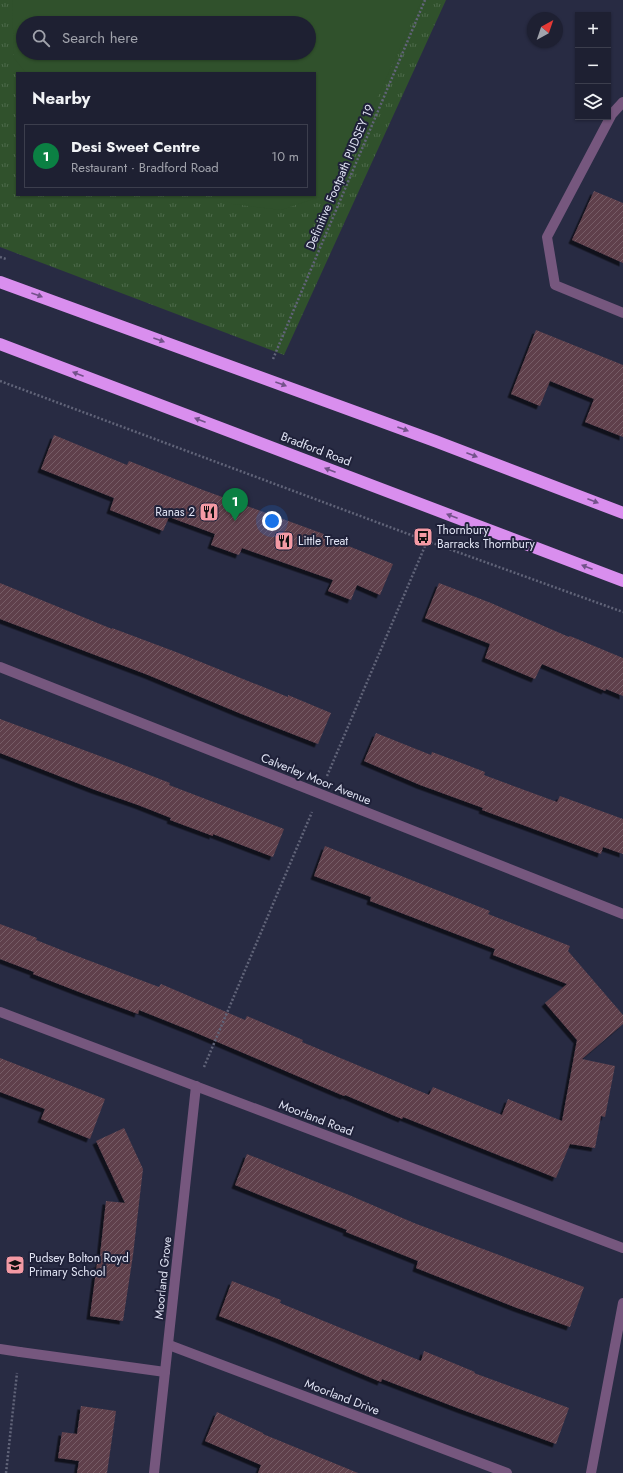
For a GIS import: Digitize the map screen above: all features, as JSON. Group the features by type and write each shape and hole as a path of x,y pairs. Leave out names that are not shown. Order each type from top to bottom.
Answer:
{"highway":[{"path":"0,282 435,441 623,513"},
{"name":"Bradford Road","path":"0,344 623,581"}],"street":[{"path":"623,102 612,114 547,237 555,285 623,313"},
{"name":"Calverley Moor Avenue","path":"0,668 623,914"},
{"name":"Moorland Road","path":"0,1012 623,1248"},
{"name":"Moorland Grove","path":"154,1473 196,1086"},
{"path":"591,1473 623,1303"},
{"name":"Moorland Drive","path":"169,1345 507,1473"},
{"path":"0,1349 165,1372"}],"path":[{"name":"Definitive Footpath PUDSEY 19","path":"273,361 425,0"},
{"path":"0,381 623,612"},
{"path":"6,1473 20,1352"}],"green space":[{"path":"0,0 446,0 284,355 0,247"},
{"path":"12,0 422,0 334,192 281,210 233,204 217,196 316,196 316,72 25,72 14,58"}],"building":[{"path":"594,191 623,203 623,263 572,240"},
{"path":"536,330 623,365 623,437 585,422 594,399 550,381 540,406 511,394"},
{"path":"54,435 127,465 129,461 203,490 332,537 331,539 393,564 380,595 357,585 351,600 328,591 333,580 242,548 239,555 211,545 215,534 169,517 163,531 110,510 114,498 41,469"},
{"path":"0,583 112,629 176,652 331,713 318,744 148,675 0,619"},
{"path":"439,583 623,658 623,696 606,689 605,691 542,664 535,679 485,658 490,644 425,618"},
{"path":"0,719 116,762 170,783 169,785 284,829 273,857 213,834 213,836 170,820 171,818 0,753"},
{"path":"376,733 431,755 432,752 459,762 485,772 484,775 557,802 560,796 623,819 623,854 603,847 601,854 482,810 483,808 420,785 364,761"},
{"path":"325,846 490,911 488,914 570,946 568,951 623,1015 623,1024 582,1059 615,1066 605,1117 601,1116 595,1148 570,1144 556,1178 403,1117 402,1119 345,1095 344,1096 139,1010 138,1014 33,974 34,972 0,959 0,924 37,938 36,940 159,987 161,984 245,1020 247,1016 303,1040 302,1042 429,1095 433,1087 502,1115 508,1099 562,1121 577,1040 545,1003 567,984 493,955 495,949 370,901 371,897 314,876"},
{"path":"0,1058 105,1099 90,1139 41,1119 45,1109 0,1092"},
{"path":"124,1128 143,1169 133,1255 123,1321 90,1316 97,1264 99,1264 106,1201 125,1203 96,1141"},
{"path":"247,1154 414,1223 584,1287 570,1327 517,1308 416,1268 418,1261 346,1232 347,1230 235,1185"},
{"path":"232,1281 281,1300 280,1303 421,1361 424,1351 475,1372 474,1373 569,1408 556,1444 382,1379 381,1382 219,1316"},
{"path":"81,1406 116,1411 107,1473 77,1473 79,1461 58,1458 62,1432 77,1434"},
{"path":"217,1412 263,1434 358,1473 258,1473 261,1465 205,1441"}],"place":[{"name":"Ranas 2","path":"209,512"},
{"name":"Desi Sweet Centre","path":"235,521"},
{"name":"Thornbury Barracks Thornbury","path":"423,537"},
{"name":"Little Treat","path":"284,541"},
{"name":"Pudsey Bolton Royd Primary School","path":"15,1265"}]}
